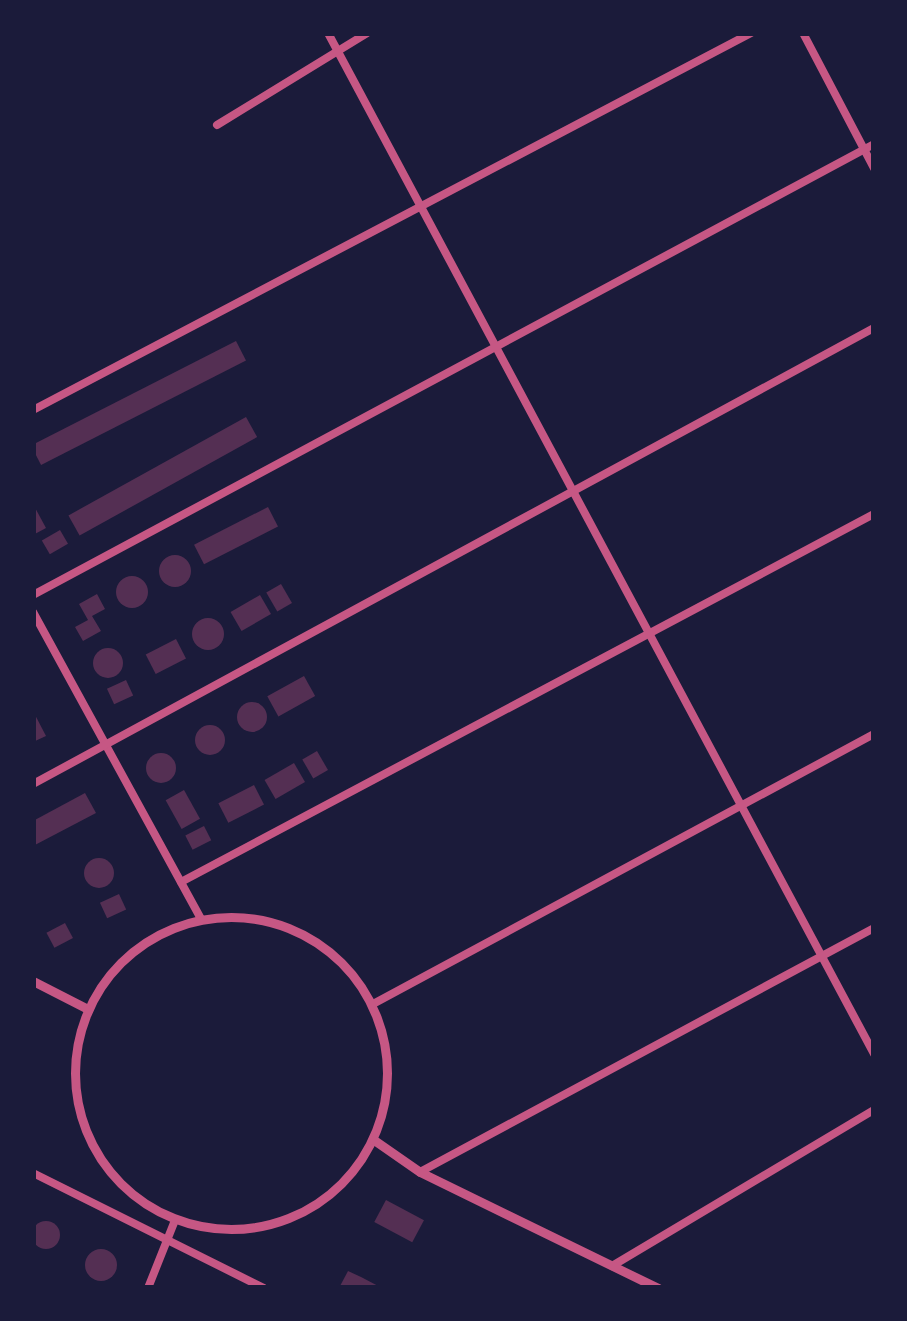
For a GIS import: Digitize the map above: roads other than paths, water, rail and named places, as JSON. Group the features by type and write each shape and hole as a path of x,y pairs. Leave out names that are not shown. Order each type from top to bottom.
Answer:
{"street":[{"path":"328,33 874,1054"},
{"path":"217,125 367,33"},
{"path":"33,410 424,212 751,33"},
{"path":"803,33 874,168"},
{"path":"33,595 874,144"},
{"path":"33,784 874,328"},
{"path":"181,882 874,514"},
{"path":"33,612 201,919"},
{"path":"373,1004 874,734"},
{"path":"252,917 302,932 343,962 373,1004 387,1049 387,1095 374,1140 347,1179 311,1209 267,1226 220,1230 175,1220 115,1179 94,1150 74,1080 88,1009 116,968 154,936 201,919 252,917"},
{"path":"420,1172 874,928"},
{"path":"33,981 88,1009"},
{"path":"612,1266 874,1110"},
{"path":"374,1140 420,1172 658,1288"},
{"path":"33,1173 264,1288"},
{"path":"148,1288 175,1220"}]}
